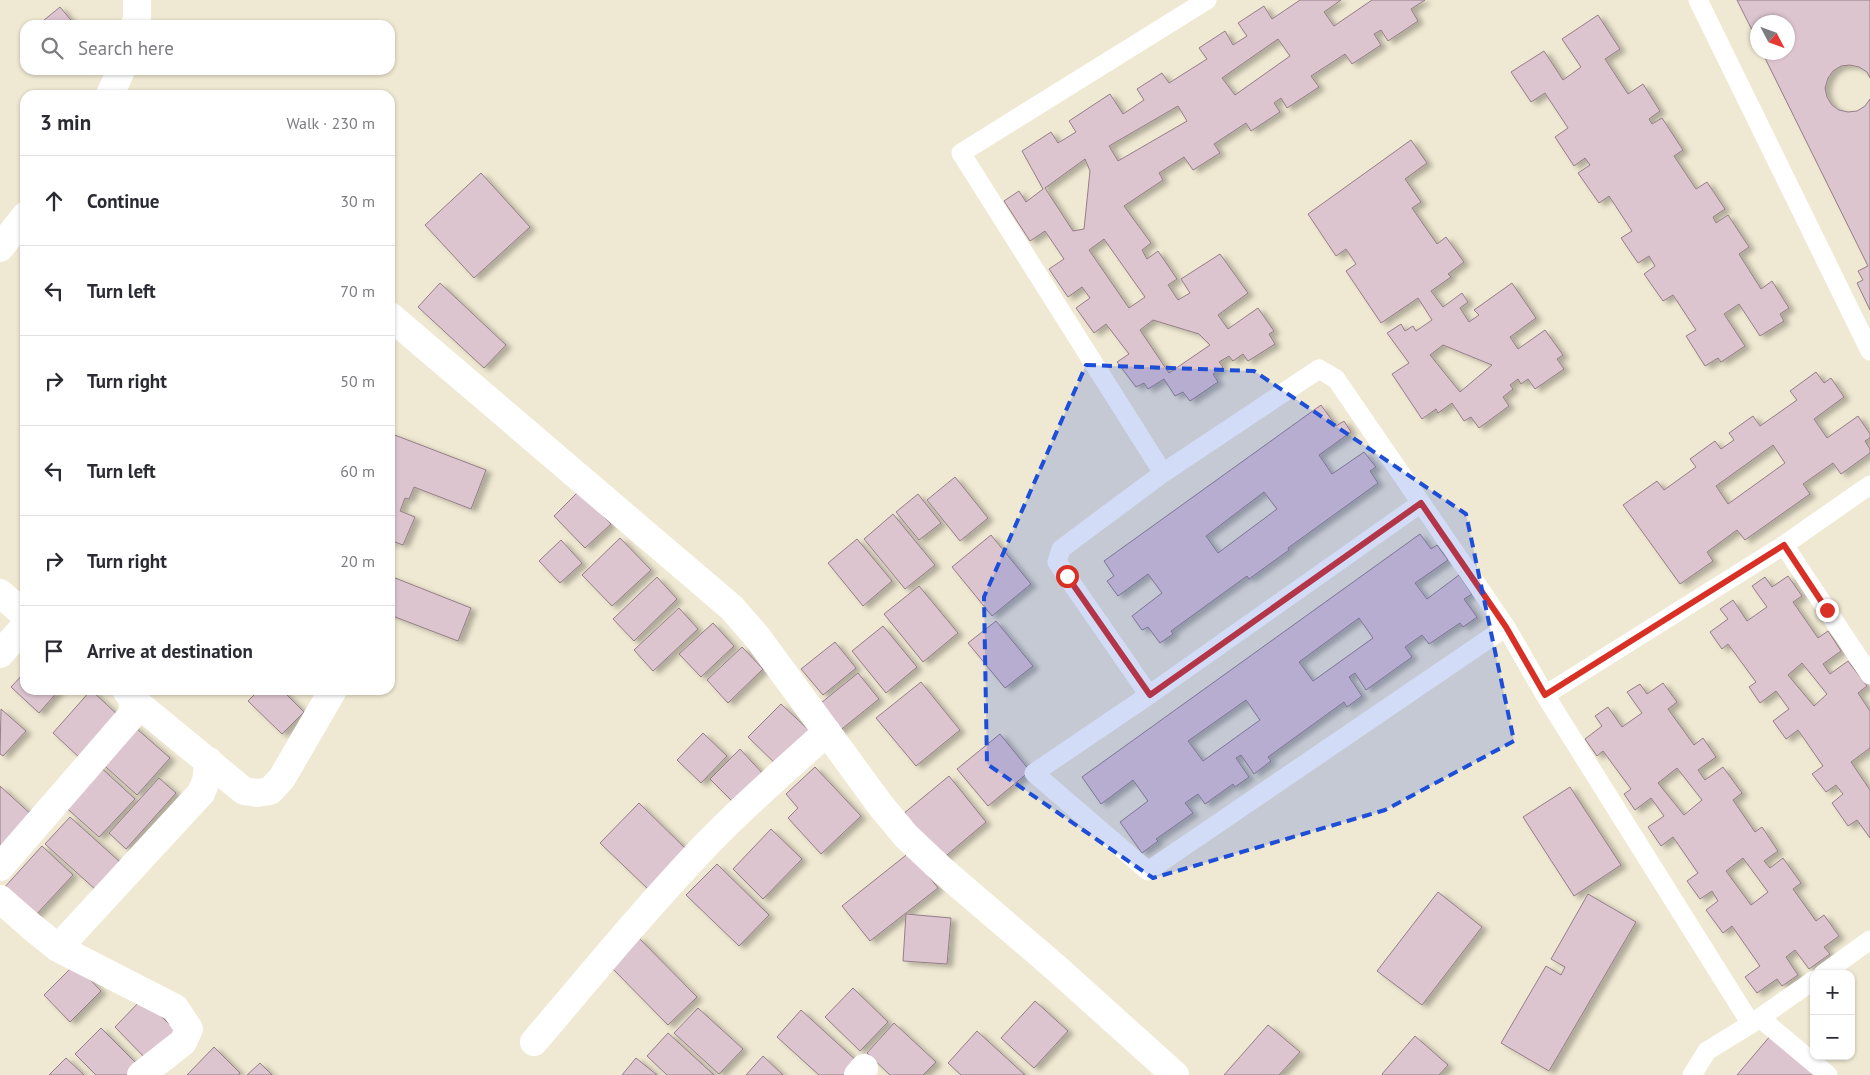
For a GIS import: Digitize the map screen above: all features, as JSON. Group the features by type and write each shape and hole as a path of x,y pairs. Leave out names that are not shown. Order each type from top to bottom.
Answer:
{"street":[{"path":"137,20 138,0"},
{"path":"112,90 119,75"},
{"path":"0,248 20,222"},
{"path":"395,320 732,608 758,638 881,806 906,836 1175,1075"},
{"path":"0,593 20,611"},
{"path":"0,654 20,632"},
{"path":"129,695 244,791 258,793 270,791 282,778 331,695"},
{"path":"0,866 132,714 129,695"},
{"path":"534,1042 637,920 704,847 827,732"},
{"path":"58,948 201,793 206,782 209,761"},
{"path":"0,899 58,948 175,1008 189,1029 186,1036 183,1042 142,1075"}],"lane":[{"path":"1163,473 962,153 1207,0"},
{"path":"1698,0 1870,351"},
{"path":"1150,695 1057,562 1062,549 1163,473 1319,369 1336,379 1506,627 1545,695 1756,1021 1828,1075"},
{"path":"1545,695 1784,545 1870,484"},
{"path":"1421,503 1150,695 1034,773 1148,871 1506,627"},
{"path":"1784,545 1870,675"},
{"path":"1829,970 1870,940"},
{"path":"1692,1075 1708,1050 1756,1021 1810,983"}],"highlighted area":[{"path":"1086,365 1254,371 1466,514 1514,741 1385,810 1153,878 987,764 984,597"}],"building":[{"path":"1300,0 1341,0 1324,12 1334,26 1372,0 1425,0 1411,9 1418,21 1388,41 1381,30 1374,34 1381,45 1352,64 1345,54 1311,76 1319,87 1287,108 1281,98 1274,103 1280,112 1251,131 1246,123 1214,144 1220,153 1193,170 1184,157 1159,173 1163,180 1124,206 1151,243 1142,250 1147,259 1158,251 1177,279 1168,285 1178,300 1190,293 1181,279 1220,254 1248,293 1218,315 1228,329 1258,308 1274,331 1269,334 1275,344 1248,361 1243,354 1233,361 1229,356 1219,362 1223,367 1213,374 1218,382 1190,401 1183,392 1175,396 1164,379 1148,389 1144,383 1136,387 1117,362 1129,354 1106,324 1094,333 1076,308 1090,298 1082,287 1068,297 1049,269 1064,259 1045,231 1030,241 1004,201 1019,191 1026,202 1043,189 1022,151 1051,132 1058,143 1076,132 1069,121 1110,94 1123,114 1144,100 1137,89 1162,73 1169,83 1207,59 1199,48 1225,31 1233,45 1247,36 1238,23 1264,6 1272,19","holes":["1278,39 1290,56 1235,95 1222,78","1178,106 1187,121 1118,161 1109,146","1085,159 1090,171 1084,229 1073,231 1045,188","1104,239 1145,297 1129,308 1089,250","1153,320 1199,334 1210,345 1169,373 1140,330"]},
{"path":"1737,0 1870,0 1870,78 1867,72 1859,67 1841,66 1833,71 1828,78 1825,88 1827,97 1832,105 1839,110 1857,111 1865,106 1870,99 1870,310 1857,283 1863,280 1858,271 1868,266 1766,60 1795,60 1795,15 1750,15 1750,26"},
{"path":"60,7 71,20 44,20"},
{"path":"1598,15 1620,49 1605,59 1628,94 1643,84 1660,111 1649,119 1652,124 1662,118 1683,150 1674,156 1696,189 1707,182 1725,209 1713,217 1716,223 1728,215 1749,247 1739,254 1761,289 1772,281 1789,308 1780,314 1784,321 1760,336 1739,304 1724,314 1745,346 1721,362 1718,358 1705,366 1686,336 1696,330 1673,295 1663,301 1644,274 1655,266 1649,256 1638,263 1621,238 1632,231 1609,196 1599,203 1578,173 1590,165 1585,158 1574,166 1555,137 1568,128 1545,93 1531,102 1511,72 1544,51 1563,80 1581,67 1562,39"},
{"path":"1411,140 1427,163 1405,179 1421,202 1412,208 1437,244 1446,237 1464,262 1448,274 1451,277 1431,291 1443,307 1462,293 1468,302 1460,308 1469,322 1479,315 1474,310 1512,283 1536,318 1510,337 1518,349 1545,330 1563,355 1557,359 1564,369 1535,389 1528,379 1521,384 1518,379 1510,385 1513,389 1503,397 1509,406 1479,428 1471,417 1464,421 1452,403 1438,413 1436,409 1422,419 1392,374 1409,363 1387,333 1401,324 1405,331 1413,326 1416,331 1432,320 1418,298 1381,323 1346,271 1356,264 1346,249 1336,256 1308,214","holes":["1443,345 1492,365 1460,392 1430,355"]},
{"path":"481,173 530,227 474,278 425,225"},
{"path":"440,283 506,345 484,368 418,307"},
{"path":"1816,372 1824,383 1831,378 1844,397 1814,419 1827,438 1858,416 1870,434 1870,438 1865,441 1870,449 1870,453 1841,474 1833,463 1803,484 1810,494 1745,540 1737,530 1707,552 1713,561 1680,584 1623,505 1657,481 1664,490 1696,467 1690,459 1715,441 1721,449 1734,440 1729,433 1753,416 1760,426 1797,400 1790,391","holes":["1773,445 1785,463 1728,504 1716,486"]},
{"path":"1321,405 1336,426 1344,421 1351,432 1319,455 1332,474 1364,452 1376,467 1370,471 1378,483 1288,548 1289,550 1249,579 1247,576 1171,631 1173,634 1160,643 1148,627 1142,630 1132,616 1162,593 1148,574 1118,596 1107,581 1114,576 1104,561","holes":["1264,492 1277,509 1218,553 1206,536"]},
{"path":"395,435 486,470 471,509 414,487 409,499 405,498 400,511 415,517 403,545 395,542"},
{"path":"955,477 988,518 960,541 927,500"},
{"path":"579,491 611,524 585,548 554,516"},
{"path":"918,494 941,523 919,540 896,512"},
{"path":"893,514 935,565 905,589 864,539"},
{"path":"1420,534 1431,549 1437,545 1448,560 1415,583 1427,599 1459,575 1472,594 1464,599 1477,617 1463,627 1460,623 1429,644 1422,635 1405,647 1412,657 1366,690 1355,673 1349,677 1362,696 1347,707 1344,702 1268,757 1271,761 1254,774 1241,755 1236,758 1249,777 1235,787 1233,784 1205,804 1198,794 1185,803 1193,813 1156,839 1158,841 1142,853 1120,822 1148,801 1133,780 1101,804 1082,777","holes":["1359,618 1373,638 1313,681 1299,662","1246,700 1260,720 1203,761 1188,741"]},
{"path":"991,535 1031,584 992,616 952,567"},
{"path":"620,538 651,570 612,606 582,575"},
{"path":"857,539 892,581 863,606 828,563"},
{"path":"561,540 582,563 560,583 539,561"},
{"path":"1788,576 1802,596 1793,602 1818,638 1828,631 1841,651 1823,664 1830,674 1848,661 1867,686 1858,693 1870,711 1870,748 1851,762 1870,790 1870,838 1857,820 1848,826 1832,803 1843,794 1836,785 1826,792 1812,774 1823,766 1798,730 1786,739 1773,721 1789,709 1776,691 1760,703 1749,687 1756,682 1728,644 1722,649 1710,632 1728,619 1720,609 1733,600 1747,621 1767,607 1752,586 1765,577 1772,587","holes":["1802,663 1827,694 1814,706 1788,675"]},
{"path":"657,577 677,599 634,641 613,619"},
{"path":"395,578 471,608 458,641 395,617"},
{"path":"919,586 958,633 923,662 884,614"},
{"path":"679,608 698,629 653,671 634,650"},
{"path":"996,621 1033,666 1005,688 968,643"},
{"path":"713,623 734,646 701,677 679,654"},
{"path":"883,626 917,667 886,693 852,651"},
{"path":"835,642 856,668 823,695 801,669"},
{"path":"742,647 763,669 728,703 707,680"},
{"path":"858,673 879,699 838,732 816,707"},
{"path":"20,677 20,695 55,695 39,713 11,687"},
{"path":"921,682 960,730 916,766 876,718"},
{"path":"1663,683 1677,702 1668,709 1694,745 1703,738 1716,757 1698,770 1705,780 1723,767 1742,793 1733,800 1755,832 1762,827 1778,851 1764,861 1770,868 1783,858 1801,883 1793,889 1816,921 1824,915 1839,936 1824,947 1830,954 1809,969 1795,950 1786,957 1798,975 1782,986 1777,979 1757,993 1745,977 1760,966 1732,926 1723,933 1706,910 1718,901 1712,891 1700,899 1687,881 1698,873 1673,837 1661,846 1648,827 1664,816 1651,798 1635,810 1624,794 1631,789 1603,751 1597,756 1585,739 1602,726 1595,716 1608,707 1622,727 1642,713 1627,692 1640,684 1647,694","holes":["1677,768 1702,800 1684,815 1658,783","1743,858 1768,892 1751,905 1726,871"]},
{"path":"87,695 96,695 120,717 81,759 53,733"},
{"path":"254,695 287,695 304,712 282,734 248,701"},
{"path":"781,704 814,735 781,769 748,737"},
{"path":"1,709 26,731 3,756 0,754"},
{"path":"129,722 170,758 137,795 97,759"},
{"path":"703,733 727,756 701,783 677,760"},
{"path":"1000,734 1030,771 988,806 957,769"},
{"path":"740,749 764,775 735,804 710,779"},
{"path":"97,764 135,799 99,837 61,803"},
{"path":"815,767 861,816 821,854 788,818 798,808 786,794"},
{"path":"949,776 986,822 941,860 903,814"},
{"path":"159,778 176,793 126,849 109,833"},
{"path":"0,786 34,817 0,854"},
{"path":"1570,787 1621,865 1574,896 1523,817"},
{"path":"639,803 687,850 649,890 600,843"},
{"path":"70,817 120,862 96,890 45,844"},
{"path":"771,829 802,859 763,899 733,869"},
{"path":"42,846 73,875 34,917 3,889"},
{"path":"910,852 938,888 870,941 842,906"},
{"path":"717,864 769,915 739,946 686,895"},
{"path":"1438,892 1482,927 1422,1005 1377,971"},
{"path":"1588,894 1636,922 1549,1071 1501,1043 1546,966 1561,975 1565,967 1551,959"},
{"path":"906,914 951,918 947,964 903,961"},
{"path":"638,937 697,997 668,1025 610,966"},
{"path":"75,964 101,991 70,1022 44,995"},
{"path":"853,988 888,1022 860,1051 825,1017"},
{"path":"143,998 180,1035 151,1064 115,1027"},
{"path":"1035,1001 1068,1031 1034,1068 1001,1038"},
{"path":"698,1008 743,1049 719,1074 674,1033"},
{"path":"801,1010 859,1063 848,1075 819,1075 777,1037"},
{"path":"894,1023 936,1062 923,1075 890,1075 867,1053"},
{"path":"1268,1025 1300,1052 1279,1075 1224,1075"},
{"path":"101,1028 139,1066 130,1075 96,1075 75,1054"},
{"path":"977,1031 1025,1075 961,1075 948,1063"},
{"path":"668,1033 714,1075 667,1075 647,1056"},
{"path":"1771,1035 1818,1075 1737,1075"},
{"path":"1415,1036 1448,1065 1439,1075 1383,1075 1382,1074"},
{"path":"214,1047 240,1073 238,1075 187,1075"},
{"path":"763,1056 783,1075 746,1075"},
{"path":"66,1058 84,1075 49,1075"},
{"path":"636,1058 657,1075 622,1075"},
{"path":"260,1063 272,1075 247,1075"}],"route":[{"path":"1067,576 1150,695 1421,503 1506,627 1545,695 1784,545 1827,610"}]}
